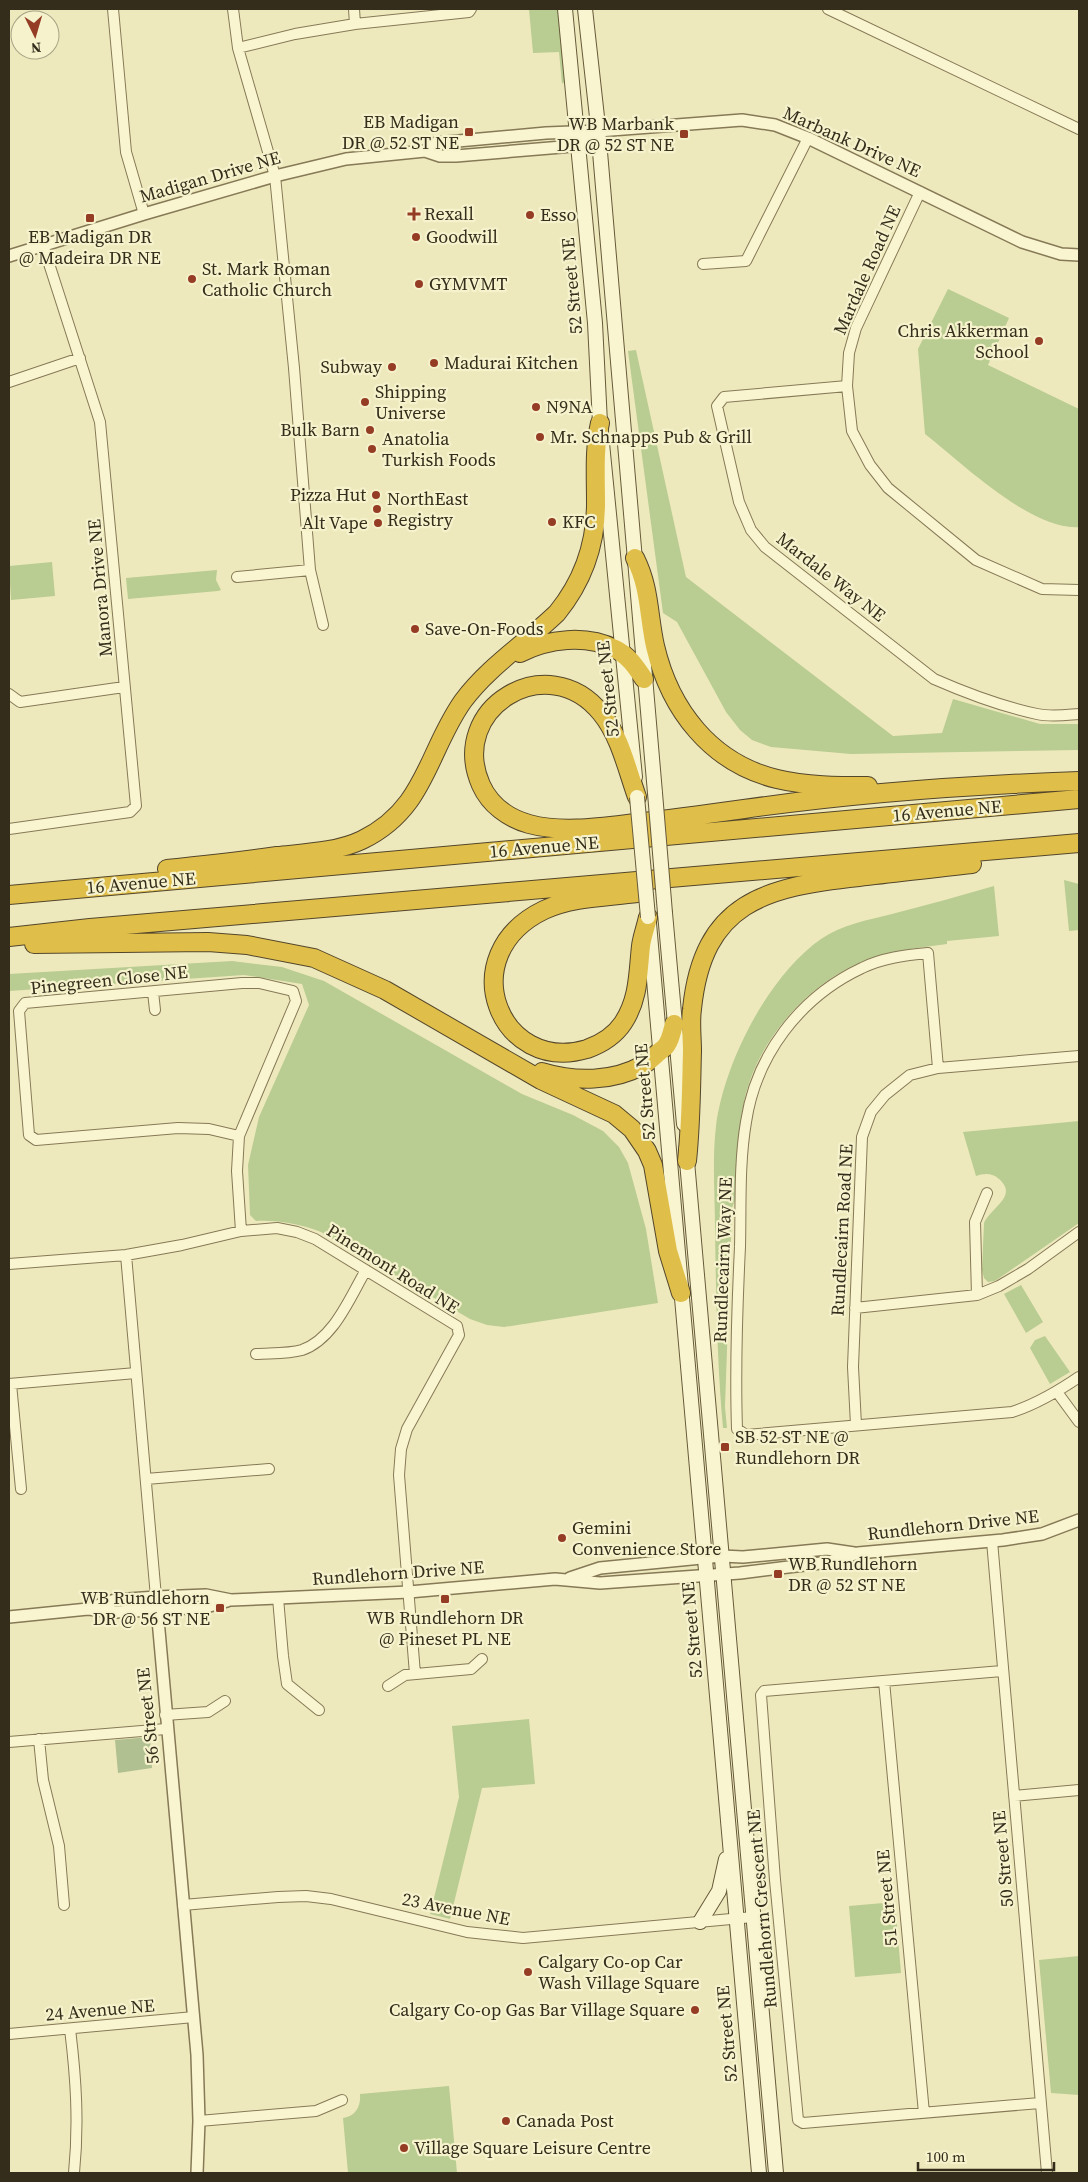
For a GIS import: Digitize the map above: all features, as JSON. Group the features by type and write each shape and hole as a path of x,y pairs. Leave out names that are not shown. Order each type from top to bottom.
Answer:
{"highway":[{"path":"9,895 54,882 321,851 361,840 384,827 403,810 424,778 449,724 463,702 479,682 557,613 567,602 581,578 591,550 594,532 596,441 600,423"},
{"path":"635,558 644,576 655,645 670,691 689,721 708,742 749,769 778,779 814,783 886,786 906,790"},
{"path":"500,663 538,645 564,641 605,645 616,649 624,655 634,664 644,679"},
{"path":"637,797 620,748 607,721 592,704 568,688 541,684 513,691 494,705 486,716 475,739 474,766 477,776 482,789 496,808 529,824 556,828 614,826 906,790 973,784 1079,781"},
{"name":"16 Avenue NE","path":"9,895 1079,799"},
{"path":"9,937 100,927 1079,843"},
{"path":"687,1161 691,1128 692,1011 696,980 712,940 740,909 763,896 809,884 1079,853"},
{"path":"657,915 641,945 639,978 633,1003 622,1024 603,1042 579,1051 555,1052 532,1044 512,1030 504,1020 493,988 495,964 499,952 515,930 545,910 572,902 857,863"},
{"path":"9,944 208,942 247,945 289,952 329,964 373,984 541,1080 623,1120 640,1139 653,1165 668,1251 681,1293"},
{"path":"513,1063 561,1077 604,1078 645,1064 664,1048 674,1024"}],"main road":[{"name":"52 Street NE","path":"565,9 595,323 600,423 637,797 674,1024 776,2173"},
{"name":"52 Street NE","path":"585,9 598,131 654,793 660,1050 759,2173"},
{"path":"700,1922 719,1891 729,1846"}],"street":[{"path":"112,9 126,152 144,214"},
{"path":"233,9 238,48 275,176 295,378 310,570 324,625"},
{"path":"354,9 355,24"},
{"path":"238,48 295,34 355,24 469,12 471,9"},
{"path":"828,9 1079,128"},
{"name":"Marbank Drive NE","path":"598,131 742,120 775,125 808,138 1022,242 1061,254 1079,255"},
{"name":"Madigan Drive NE","path":"9,256 275,176 346,160 426,151 440,156 470,156 577,138 598,131"},
{"path":"703,264 746,261 808,138"},
{"name":"Mardale Road NE","path":"920,192 856,328 849,353 848,386 852,431 870,465 888,488 976,560 1042,589 1079,590"},
{"name":"Manora Drive NE","path":"9,829 130,812 136,806 100,422 43,245"},
{"path":"9,382 80,358"},
{"name":"Mardale Way NE","path":"848,386 724,397 717,406 739,502 751,530 765,547 934,679 954,688 1038,714 1060,716 1079,714"},
{"path":"237,577 310,570"},
{"path":"9,694 20,702 124,687"},
{"name":"Rundlecairn Way NE","path":"938,1068 928,953 900,956 862,967 828,989 798,1014 772,1047 757,1080 746,1122 735,1376 737,1429 746,1435 1012,1412 1034,1405 1079,1377"},
{"name":"Pinegreen Close NE","path":"239,1136 210,1129 178,1128 36,1140 30,1135 19,1011 21,1006 25,1003 250,983 294,991 296,1001 239,1136 236,1172 241,1231"},
{"path":"153,992 155,1010"},
{"name":"Rundlecairn Road NE","path":"856,1424 853,1368 862,1137 871,1112 885,1095 910,1076 938,1068 1079,1056"},
{"path":"977,1295 975,1222 987,1193"},
{"name":"Pinemont Road NE","path":"9,1264 126,1255 182,1245 241,1231 277,1228 297,1232 315,1240 457,1326 459,1335 407,1429 401,1449 399,1475 415,1674"},
{"path":"855,1308 977,1295 999,1286 1028,1269 1079,1232"},
{"name":"56 Street NE","path":"126,1255 166,1729 174,1787 194,2018 199,2121 197,2173"},
{"path":"256,1354 301,1350 318,1342 336,1321 366,1270"},
{"path":"21,1489 10,1384 136,1373"},
{"path":"1057,1392 1079,1422"},
{"path":"146,1479 269,1469"},
{"name":"Rundlehorn Drive NE","path":"9,1617 88,1610 116,1612 206,1607 231,1600 409,1592 566,1579 600,1583 724,1574 829,1562 858,1553 992,1541 1042,1534 1079,1520"},
{"name":"50 Street NE","path":"992,1541 1047,2173"},
{"name":"Rundlehorn Drive NE","path":"566,1579 600,1568 722,1556 743,1557 827,1549 858,1553"},
{"name":"Rundlehorn Drive NE","path":"88,1610 115,1600 156,1597 206,1595 231,1600"},
{"path":"278,1598 287,1684 319,1710"},
{"path":"388,1686 405,1675 471,1669 482,1659"},
{"name":"Rundlehorn Crescent NE","path":"1002,1671 764,1691 761,1695 779,1927 798,2120 803,2123 1040,2103"},
{"name":"51 Street NE","path":"884,1681 924,2113"},
{"path":"165,1715 208,1712 224,1701"},
{"path":"9,1742 166,1729"},
{"path":"39,1739 43,1780 59,1846 64,1905"},
{"path":"1014,1796 1079,1790"},
{"name":"23 Avenue NE","path":"183,1905 306,1896 331,1899 467,1932 523,1938 753,1917"},
{"name":"24 Avenue NE","path":"9,2034 194,2018"},
{"path":"70,2029 76,2083 78,2134 74,2173"},
{"path":"199,2121 316,2111 342,2100"}],"green space":[{"path":"529,9 561,9 564,51 564,82 562,84 559,52 533,53"},
{"path":"948,289 1009,318 988,365 1079,409 1079,527 1060,525 1040,518 1019,507 998,493 925,434 918,349"},
{"path":"636,350 686,577 893,736 942,733 953,699 1040,724 1079,724 1079,750 851,754 771,747 752,740 740,730 726,712 677,622 663,613 628,351"},
{"path":"52,562 55,596 11,600 9,566"},
{"path":"217,570 216,580 221,590 218,591 128,599 126,578"},
{"path":"1064,880 1079,884 1079,930 1069,931"},
{"path":"994,886 999,936 947,941 947,944 891,953 859,963 839,973 802,1002 785,1019 759,1059 750,1080 744,1102 739,1138 735,1200 732,1208 725,1407 727,1428 723,1428 716,1303 714,1152 716,1126 728,1075 752,1023 783,975 802,955 829,934 855,924"},
{"path":"232,961 282,967 324,981 522,1094 573,1115 603,1131 619,1147 628,1163 646,1229 658,1303 504,1327 487,1325 470,1319 321,1232 289,1223 256,1221 250,1215 248,1165 259,1117 309,1005 302,984 244,975 9,991 9,974"},
{"path":"1079,1121 1079,1223 995,1281 988,1282 984,1278 982,1270 984,1223 1001,1202 1006,1191 1004,1185 994,1176 985,1174 976,1176 963,1132"},
{"path":"1021,1285 1043,1322 1026,1333 1004,1294"},
{"path":"1045,1336 1070,1372 1050,1384 1030,1348 1035,1340"},
{"path":"529,1719 535,1784 482,1788 450,1919 430,1914 459,1797 452,1726"},
{"path":"150,1737 152,1768 118,1773 115,1740"},
{"path":"895,1902 901,1973 855,1977 849,1906"},
{"path":"1079,1956 1079,2095 1051,2093 1039,1960"},
{"name":"Village Square Leisure Centre","path":"449,2086 457,2173 348,2173 343,2118 348,2117 357,2110 360,2103 360,2094"}],"place":[{"name":"EB Madigan DR @ 52 ST NE","path":"469,132"},
{"name":"WB Marbank DR @ 52 ST NE","path":"684,134"},
{"name":"Rexall","path":"414,214"},
{"name":"Esso","path":"530,215"},
{"name":"EB Madigan DR @ Madeira DR NE","path":"90,218"},
{"name":"Goodwill","path":"416,237"},
{"name":"St. Mark Roman Catholic Church","path":"192,279"},
{"name":"GYMVMT","path":"419,284"},
{"name":"Chris Akkerman School","path":"1039,341"},
{"name":"Madurai Kitchen","path":"434,363"},
{"name":"Subway","path":"392,367"},
{"name":"Shipping Universe","path":"365,402"},
{"name":"N9NA","path":"536,407"},
{"name":"Bulk Barn","path":"370,430"},
{"name":"Mr. Schnapps Pub & Grill","path":"540,437"},
{"name":"Anatolia Turkish Foods","path":"372,449"},
{"name":"Pizza Hut","path":"376,495"},
{"name":"NorthEast Registry","path":"377,509"},
{"name":"KFC","path":"552,522"},
{"name":"Alt Vape","path":"378,523"},
{"name":"Save-On-Foods","path":"415,629"},
{"name":"SB 52 ST NE @ Rundlehorn DR","path":"725,1447"},
{"name":"Gemini Convenience Store","path":"562,1538"},
{"name":"WB Rundlehorn DR @ 52 ST NE","path":"778,1574"},
{"name":"WB Rundlehorn DR @ Pineset PL NE","path":"445,1599"},
{"name":"WB Rundlehorn DR @ 56 ST NE","path":"220,1608"},
{"name":"Calgary Co-op Car Wash Village Square","path":"528,1972"},
{"name":"Calgary Co-op Gas Bar Village Square","path":"695,2010"},
{"name":"Canada Post","path":"506,2121"},
{"name":"Village Square Leisure Centre","path":"404,2148"}]}
